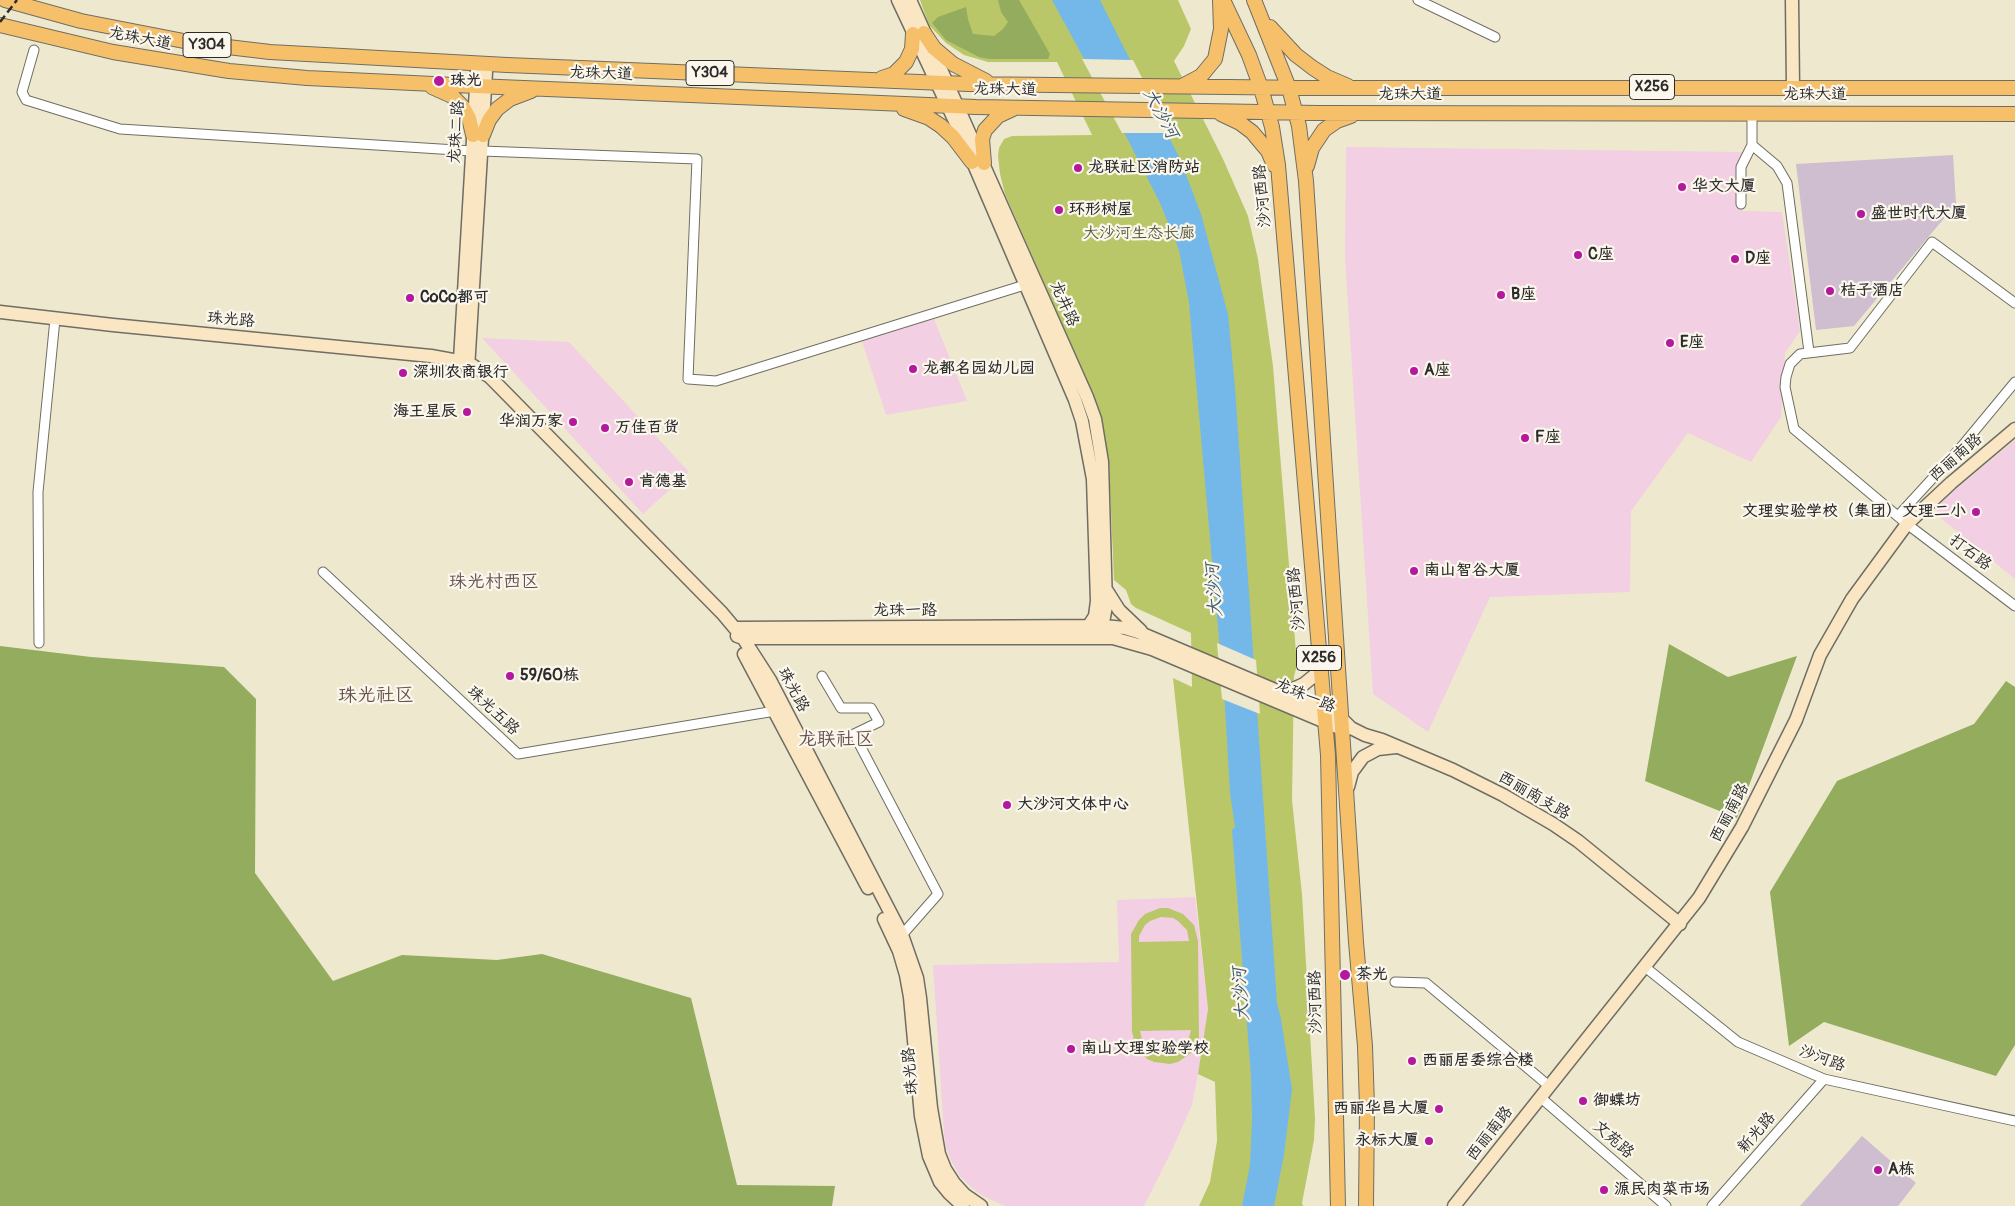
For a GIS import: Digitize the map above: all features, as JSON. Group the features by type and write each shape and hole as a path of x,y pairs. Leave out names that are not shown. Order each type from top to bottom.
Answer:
{"main road":[{"name":"龙珠大道","path":"4,0 118,29 194,43 270,52 482,64 942,83 1181,87 2015,88"},
{"path":"1181,87 1201,76 1214,59 1221,30 1222,0"},
{"name":"沙河西路","path":"1222,0 1249,55 1261,88 1268,112 1280,179 1328,755 1338,1206"},
{"path":"1257,6 1289,88 1296,112 1306,181"},
{"path":"1257,6 1275,33 1308,64 1335,80 1358,88"},
{"name":"龙珠大道","path":"0,24 113,52 190,66 268,75 544,89 1020,108 1373,113 1752,112 2015,114"},
{"path":"873,80 894,74 901,69 919,34 953,64 979,78 996,84"},
{"path":"422,83 452,96 463,107 478,135 497,108 510,99 526,92 544,89"},
{"path":"871,103 915,112 929,118 942,126 978,162"},
{"path":"978,162 985,130 998,116 1020,108"},
{"path":"1211,111 1227,116 1252,132 1268,151 1280,179"},
{"name":"X256","path":"1367,1203 1365,1046 1346,794 1345,725 1306,181 1310,154 1314,143 1324,130 1342,119 1373,113"}],"street":[{"name":"龙井路","path":"898,0 919,34 953,106 1031,283 1087,396 1095,419 1102,462 1106,610 1101,626"},
{"name":"龙井路","path":"910,0 919,34"},
{"path":"1418,0 1495,37"},
{"path":"1792,0 1793,87"},
{"path":"34,50 22,92 26,100 120,129 477,151 697,159 688,379 716,381 1031,283"},
{"name":"龙珠二路","path":"466,364 481,86 477,71 482,64"},
{"path":"1741,204 1741,167 1752,145 1752,112"},
{"path":"1752,145 1777,166 1787,183 1810,352 1850,348 1932,242 2015,302"},
{"name":"龙井路","path":"1031,283 1075,400 1087,442 1093,479 1097,601 1090,632"},
{"name":"珠光路","path":"0,312 466,364 490,377 737,634 770,680 902,935 917,978 931,1108 939,1154 945,1169 954,1182 965,1195 981,1206"},
{"path":"39,643 38,492 55,319"},
{"name":"打石路","path":"1810,352 1800,354 1795,358 1790,364 1786,377 1786,396 1794,429 1903,520 2015,606"},
{"path":"1903,520 2015,382"},
{"name":"西丽南路","path":"1454,1206 1700,898 1742,827 1796,720 1820,655 1852,599 1903,520 1951,483 2015,429"},
{"name":"珠光五路","path":"323,572 518,754 775,711"},
{"path":"1105,583 1111,600 1119,610 1147,635"},
{"name":"龙珠一路","path":"1090,632 1101,626 1125,628 1147,635 1274,689 1324,716"},
{"name":"龙珠一路","path":"737,634 1090,632 1144,646 1345,725"},
{"name":"珠光路","path":"737,634 752,668 890,930 899,951 910,997 921,1116 929,1156 940,1182 949,1194 963,1206"},
{"path":"1274,689 1288,690 1301,686 1315,675 1320,664"},
{"path":"822,676 841,708 871,708 879,722 854,734 938,894 902,935"},
{"name":"西丽南支路","path":"1345,725 1461,774 1553,824 1578,841 1680,924"},
{"path":"1346,794 1352,772 1363,756 1378,748 1399,747"},
{"name":"沙河路","path":"1645,967 1738,1042 1824,1079 2015,1120"},
{"path":"1395,982 1426,983 1549,1086"},
{"name":"新光路","path":"1712,1206 1824,1079"},
{"name":"文苑路","path":"1540,1097 1666,1206"}],"shaded area":[{"path":"1346,147 1744,152 1743,211 1782,212 1800,331 1785,353 1781,417 1751,462 1688,433 1631,511 1630,592 1490,597 1428,732 1373,694 1345,259"},
{"path":"1953,155 1956,204 1854,326 1816,330 1796,164"},
{"name":"龙都名园幼儿园","path":"934,319 967,401 886,415 862,341"},
{"name":"万佳百货","path":"482,338 569,342 689,472 643,514"},
{"name":"文理实验学校（集团）文理二小","path":"2015,440 2015,579 1939,517 1936,506"},
{"name":"南山文理实验学校","path":"1195,897 1208,1009 1198,1074 1192,1105 1144,1206 1005,1206 983,1196 960,1176 946,1148 933,965 1119,962 1117,900"},
{"path":"1862,1136 1916,1183 1898,1206 1800,1206"}],"green space":[{"name":"大沙河生态长廊","path":"920,0 1178,0 1191,29 1184,46 1174,61 1223,159 1248,216 1258,259 1273,366 1297,665 1294,676 1292,800 1302,894 1315,1119 1314,1140 1303,1206 1199,1206 1210,1182 1217,1141 1215,1082 1198,1074 1208,1009 1173,678 1192,687 1191,633 1136,608 1131,604 1126,590 1114,580 1109,465 1098,412 1092,392 1005,194 998,156 999,148 1004,139 1012,136 1092,135 1057,62 988,62 964,55 946,43 929,25"},
{"path":"998,0 1019,0 1050,54 1048,59 989,59 979,57 946,40 932,23 938,17 966,7 973,34 994,36 1008,22 1001,12"},
{"path":"1669,644 1728,677 1797,656 1737,818 1645,781"},
{"path":"0,646 91,657 224,667 256,699 255,873 333,981 402,955 497,960 542,954 691,998 737,1185 835,1186 832,1206 0,1206"},
{"path":"2006,681 2015,687 2015,1045 1996,1076 1824,1022 1789,1046 1770,892 1837,781 1974,724"},
{"path":"1160,908 1168,908 1183,914 1194,925 1198,941 1199,1038 1191,1053 1178,1062 1170,1064 1147,1059 1136,1047 1132,1032 1131,934 1145,914","holes":["1161,917 1173,918 1178,921 1187,930 1189,941 1139,942 1139,936 1145,925","1191,1030 1185,1047 1169,1056 1151,1052 1143,1043 1140,1031"]}],"water":[{"name":"大沙河","path":"1052,0 1100,0 1180,159 1201,214 1228,314 1235,387 1277,1003 1292,1089 1284,1155 1274,1206 1242,1206 1250,1165 1251,1076 1232,830 1235,827 1230,793 1225,706 1189,303 1179,250 1160,203"}],"pier":[{"path":"1082,59 1133,60 1170,133 1122,133"},
{"path":"1217,643 1256,660 1260,714 1222,699"}],"railway":[{"path":"0,22 17,0"}],"place":[{"name":"珠光","path":"439,81"},
{"name":"龙联社区消防站","path":"1078,168"},
{"name":"华文大厦","path":"1682,187"},
{"name":"环形树屋","path":"1059,210"},
{"name":"盛世时代大厦","path":"1861,214"},
{"name":"C座","path":"1578,255"},
{"name":"D座","path":"1735,259"},
{"name":"桔子酒店","path":"1830,291"},
{"name":"B座","path":"1501,295"},
{"name":"CoCo都可","path":"410,298"},
{"name":"E座","path":"1670,343"},
{"name":"龙都名园幼儿园","path":"913,369"},
{"name":"A座","path":"1414,371"},
{"name":"深圳农商银行","path":"403,373"},
{"name":"海王星辰","path":"467,412"},
{"name":"华润万家","path":"573,422"},
{"name":"万佳百货","path":"605,428"},
{"name":"F座","path":"1525,438"},
{"name":"肯德基","path":"629,482"},
{"name":"文理实验学校（集团）文理二小","path":"1976,512"},
{"name":"南山智谷大厦","path":"1414,571"},
{"name":"59/60栋","path":"510,676"},
{"name":"大沙河文体中心","path":"1007,805"},
{"name":"茶光","path":"1345,975"},
{"name":"南山文理实验学校","path":"1071,1049"},
{"name":"西丽居委综合楼","path":"1412,1061"},
{"name":"御蝶坊","path":"1583,1101"},
{"name":"西丽华昌大厦","path":"1439,1109"},
{"name":"永标大厦","path":"1429,1141"},
{"name":"A栋","path":"1878,1170"},
{"name":"源民肉菜市场","path":"1604,1190"}],"district":[{"name":"珠光村西区","path":"494,582"},
{"name":"珠光社区","path":"376,696"},
{"name":"龙联社区","path":"836,740"}]}
